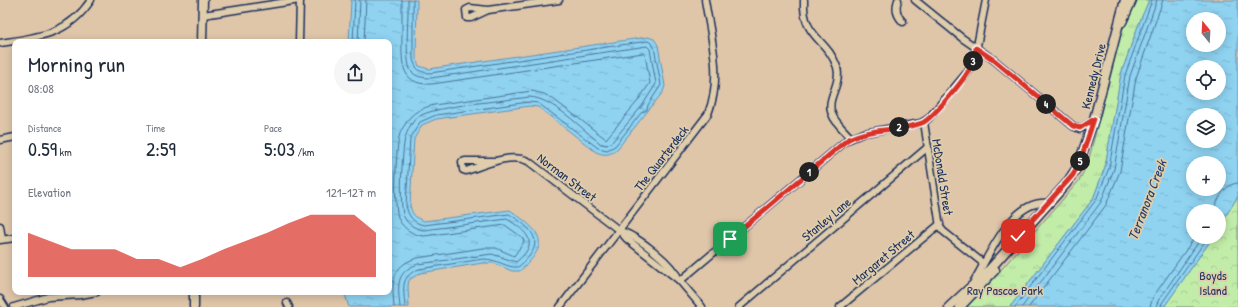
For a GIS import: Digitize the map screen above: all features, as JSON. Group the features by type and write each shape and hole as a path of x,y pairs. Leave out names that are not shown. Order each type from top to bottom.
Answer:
{"street":[{"path":"23,39 55,32 74,20 91,0"},
{"path":"202,39 203,0"},
{"path":"203,15 300,0 298,39"},
{"path":"488,10 559,0"},
{"name":"The Quarterdeck","path":"560,307 700,127 713,101 716,83 715,64 705,0"},
{"path":"804,0 808,27 833,59 838,74 838,83 830,104 832,115 851,138"},
{"path":"898,0 897,9 903,22"},
{"path":"915,0 976,48 994,60 1073,126 1078,128 1085,127 1094,119"},
{"path":"680,281 851,138 864,133 924,122 939,108 968,73 976,48 986,0"},
{"name":"Kennedy Drive","path":"950,307 989,270 1066,184 1078,166 1094,119 1125,0"},
{"name":"Kennedy Drive","path":"1114,39 1132,0"},
{"path":"0,43 12,41"},
{"name":"Kennedy Drive","path":"960,307 979,288 1076,178 1086,160 1093,133 1094,119"},
{"name":"McDonald Street","path":"924,122 940,224 943,231 983,263"},
{"path":"0,140 12,138"},
{"name":"Stanley Lane","path":"739,307 928,147"},
{"name":"Norman Street","path":"495,161 466,170 463,170 461,166 462,162 464,161 495,161 518,158 528,161 620,230 627,240 680,281 702,307"},
{"path":"960,298 970,286 998,238 1015,218 1037,203 1048,203"},
{"name":"Margaret Street","path":"840,307 940,224"},
{"path":"0,226 1,240 12,238"},
{"path":"14,307 48,297 80,295"},
{"path":"194,295 194,307"},
{"path":"0,299 5,307"}],"green space":[{"name":"Ray Pascoe Park","path":"1136,0 1149,0 1121,74 1105,167 1093,199 1010,307 964,307 978,296 1079,181 1088,163 1120,35"},
{"name":"Boyds Island","path":"1238,196 1238,307 1164,307 1208,244 1226,244 1226,216"}],"water":[{"path":"351,0 417,0 416,59 419,66 429,69 648,37 654,39 658,45 665,86 663,92 618,148 608,154 596,152 538,107 530,106 436,119 422,125 414,139 410,205 414,215 424,221 510,210 535,231 539,238 539,245 530,261 520,271 512,271 493,263 483,263 420,273 409,280 409,307 349,307 345,295 392,295 392,39 349,39"},
{"name":"Terranora Creek","path":"1149,0 1238,0 1238,196 1226,216 1226,204 1186,204 1186,244 1208,244 1164,307 1010,307 1093,199 1105,167 1121,74"}],"route":[{"path":"730,239 847,140 864,133 915,125 925,121 939,108 968,73 975,56 976,48 994,60 1073,126 1078,128 1085,127 1094,119 1082,156 1073,175 1018,236"}]}
